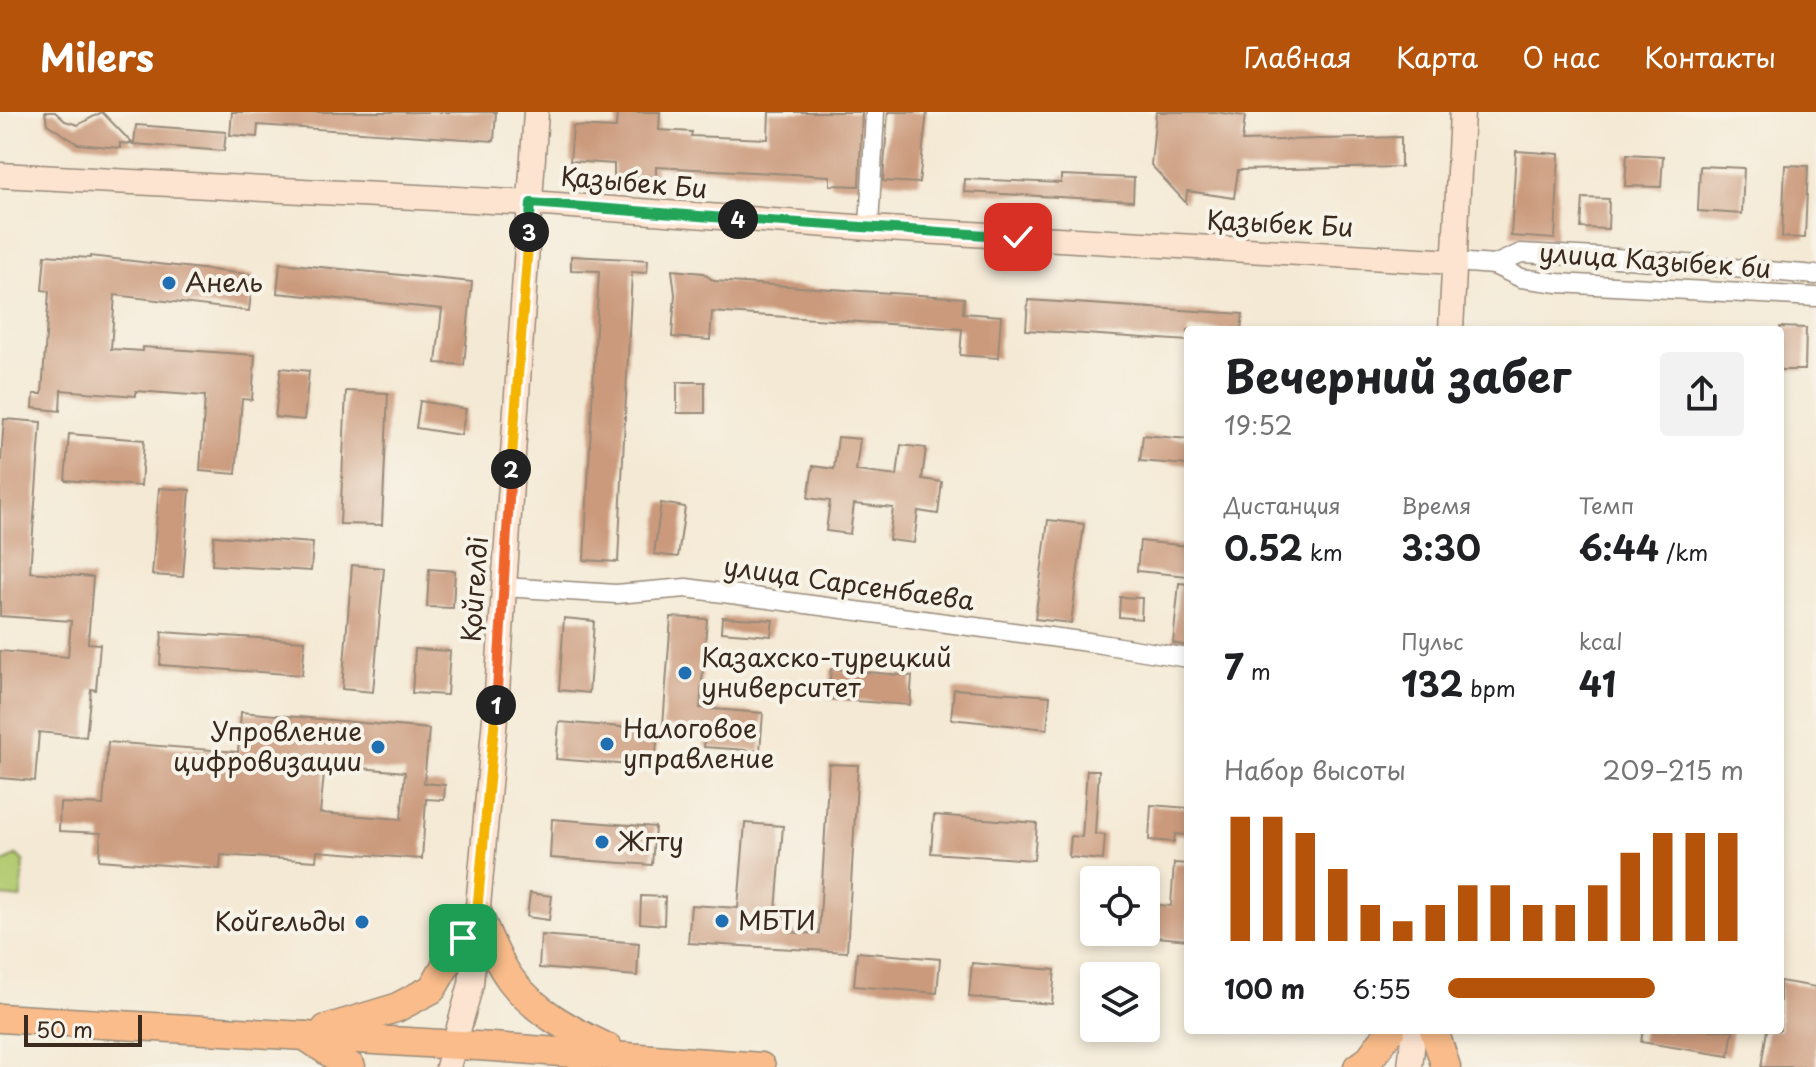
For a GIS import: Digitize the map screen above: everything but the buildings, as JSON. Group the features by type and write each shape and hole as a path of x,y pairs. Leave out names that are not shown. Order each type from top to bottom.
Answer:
{"main road":[{"path":"304,1035 373,1017 417,999 432,989 477,912"},
{"path":"477,912 511,980 544,1012 573,1032 627,1057"},
{"path":"0,1018 304,1035 452,1056 627,1057 761,1067"},
{"path":"1358,1067 1367,1062 1388,1034"},
{"path":"1435,1034 1446,1067"},
{"path":"304,1035 351,1067"},
{"path":"552,1067 627,1057"}],"street":[{"name":"Қойгелді","path":"452,1056 471,984 496,707 536,112"},
{"path":"869,228 875,112"},
{"path":"1451,326 1462,112"},
{"name":"Қазыбек Би","path":"0,175 531,203 869,228 1455,262"},
{"name":"улица Казыбек би","path":"1494,265 1521,253 1816,275"},
{"name":"улица Казыбек би","path":"1455,262 1494,265 1521,278 1558,283 1816,297"},
{"name":"улица Сарсенбаева","path":"503,587 616,594 686,588 1184,657"},
{"path":"1410,1067 1414,1034"}],"green space":[{"path":"17,855 24,862 21,898 0,896 0,864"}],"place":[{"name":"Анель","path":"169,283"},
{"name":"Казахско-турецкий университет","path":"685,673"},
{"name":"Налоговое управление","path":"607,744"},
{"name":"Упровление цифровизации","path":"378,747"},
{"name":"Жгту","path":"602,842"},
{"name":"МБТИ","path":"722,921"},
{"name":"Койгельды","path":"362,922"}],"route":[{"path":"463,938 477,912 496,707 531,203 1018,237"}]}
